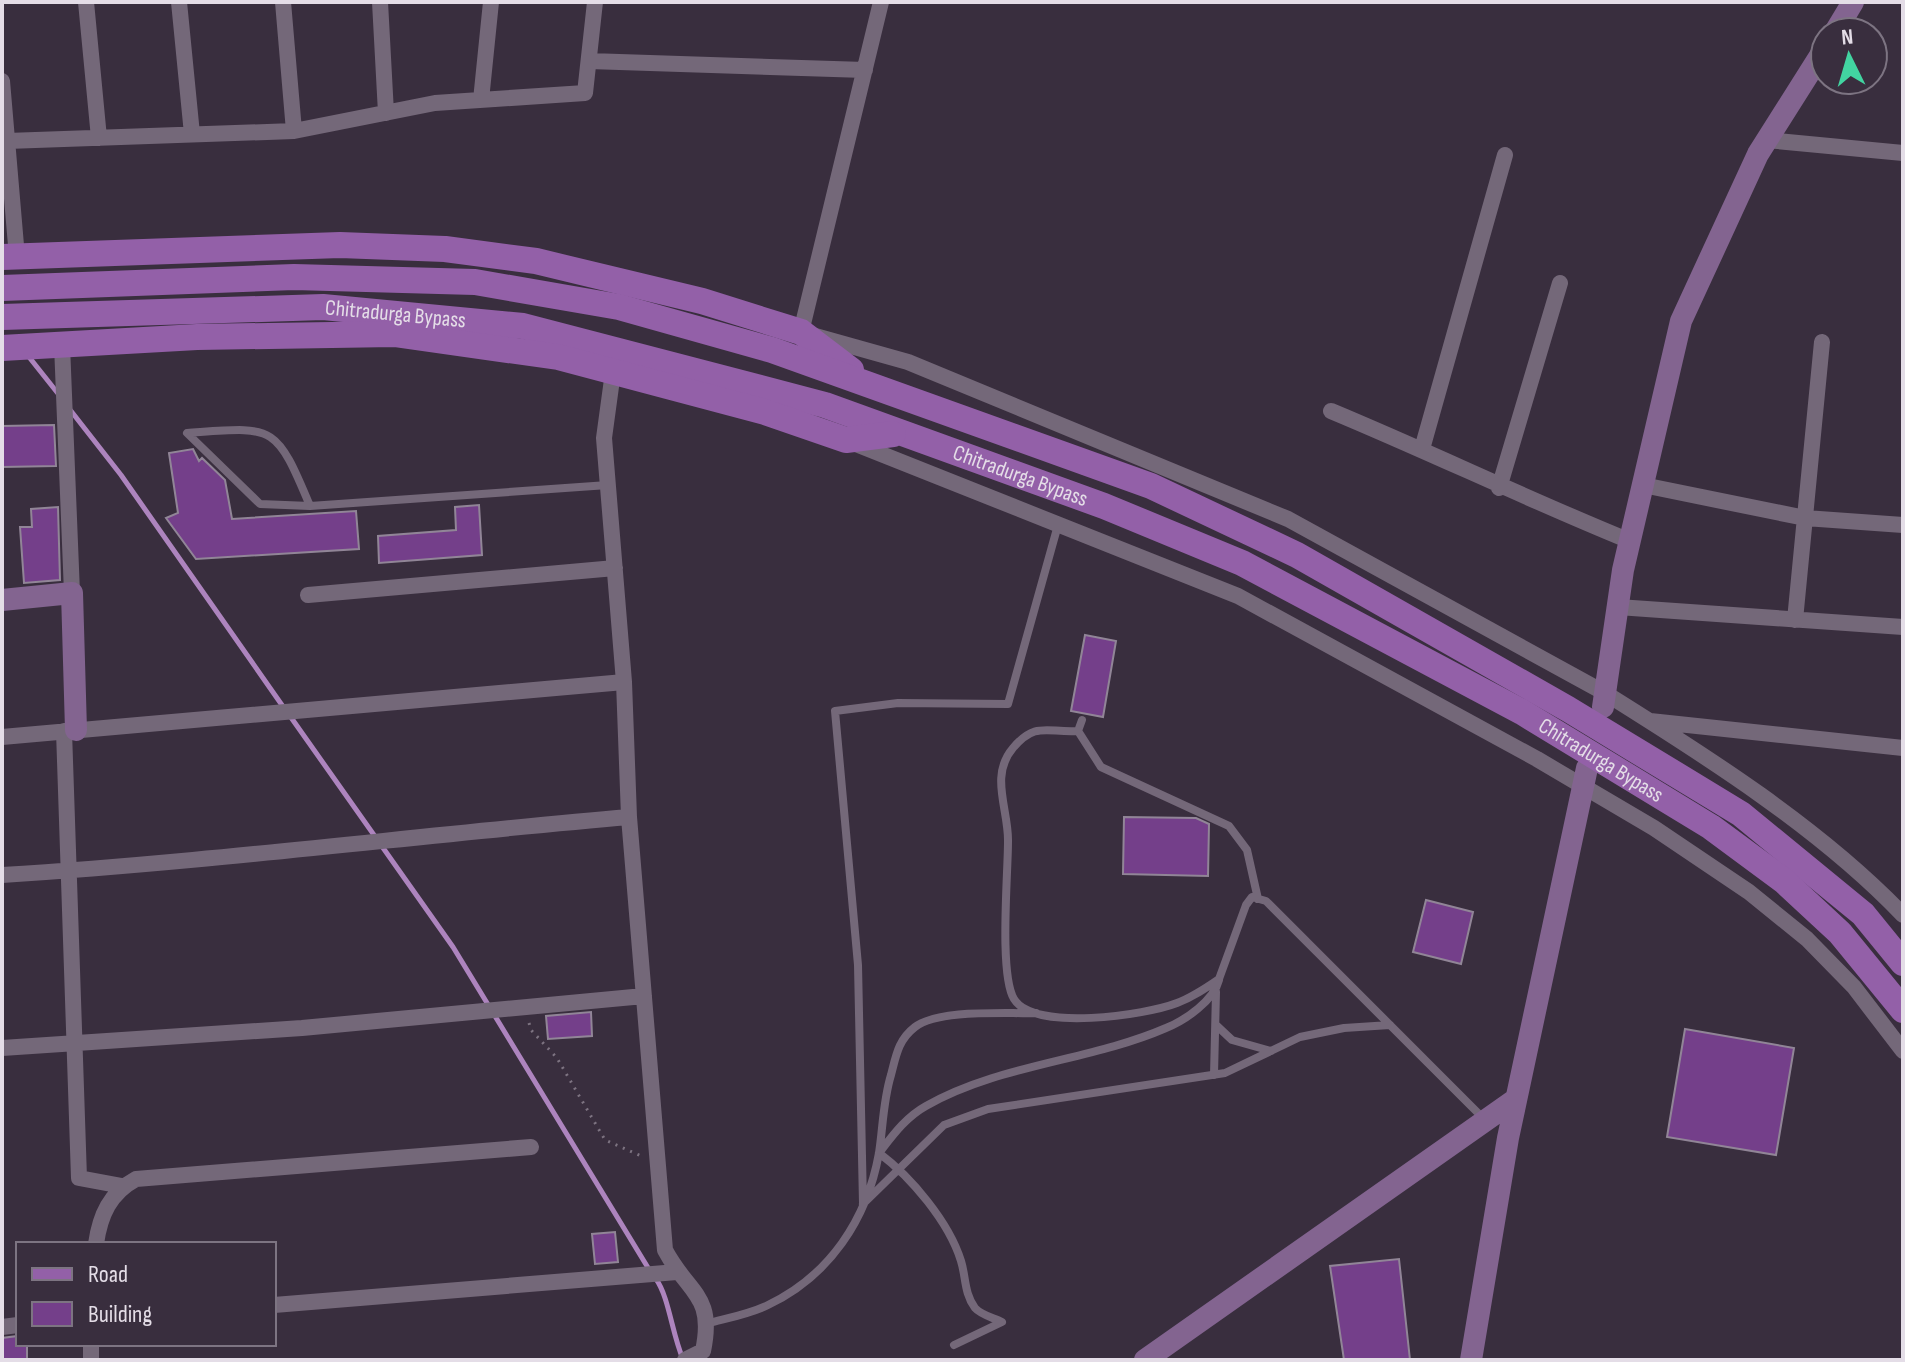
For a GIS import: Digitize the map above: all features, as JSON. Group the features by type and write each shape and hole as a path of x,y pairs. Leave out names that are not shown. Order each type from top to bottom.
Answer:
{"main road":[{"path":"1604,700 1630,541 1681,321 1766,140 1809,73"},
{"path":"10,257 340,245 445,249 536,261 624,281 801,332 869,384"},
{"name":"Chitradurga Bypass","path":"2,288 294,277 475,282 619,307 772,350 869,384 1151,486 1297,555 1568,709 1741,814 1863,914 1903,963"},
{"name":"Chitradurga Bypass","path":"2,317 323,307 523,326 825,405 1104,506 1242,563 1522,712 1711,827 1784,881 1840,933 1903,1010"},
{"path":"2,348 197,337 394,334 558,357 765,412 846,440 901,434"},
{"path":"2,600 72,593 70,731"},
{"path":"1471,1360 1516,1099 1586,778"},
{"path":"1145,1360 1516,1099"}],"street":[{"path":"86,2 99,138"},
{"path":"179,2 192,134"},
{"path":"283,2 294,131"},
{"path":"380,2 386,113"},
{"path":"481,100 491,2"},
{"path":"7,141 294,131 435,103 585,93 595,2"},
{"path":"881,2 801,332 908,362 1288,519 1604,700 1649,720 1794,820 1864,874 1903,915"},
{"path":"589,61 865,70"},
{"path":"2,81 10,257"},
{"path":"1766,140 1903,153"},
{"path":"1422,449 1505,155"},
{"path":"1499,488 1560,283"},
{"path":"1795,620 1822,342"},
{"path":"62,345 72,593"},
{"path":"613,372 604,438 624,682 629,817 665,1250 677,1272 692,1285 709,1323 703,1351 685,1360"},
{"path":"1331,411 1422,449 1499,488 1630,541"},
{"path":"846,440 1238,596 1586,778 1749,892 1807,939 1854,987 1903,1051"},
{"path":"1643,485 1805,518 1903,525"},
{"path":"308,595 615,568"},
{"path":"1618,607 1903,627"},
{"path":"2,737 624,682"},
{"path":"1649,720 1903,748"},
{"path":"70,731 66,871 79,1178 122,1186"},
{"path":"2,875 155,865 387,838 629,817"},
{"path":"2,1048 644,996"},
{"path":"97,1242 107,1205 122,1186 136,1179 531,1147"},
{"path":"276,1305 677,1272"}],"lane":[{"path":"310,506 287,455 266,433 253,428 187,433 260,504 310,506 608,485"},
{"path":"863,1204 858,965 835,711 898,703 1008,704 1058,525"},
{"path":"1078,731 1082,720"},
{"path":"1078,731 1039,728 1011,750 999,780 1008,833 1006,974 1014,1000 1038,1013 1059,1018 1144,1011 1176,1003 1219,979"},
{"path":"1078,731 1101,767 1229,826 1247,850 1258,899"},
{"path":"1214,1075 1216,992 1246,905 1252,897 1266,901 1485,1120"},
{"path":"879,1153 902,1124 927,1106 995,1079 1168,1028 1216,992"},
{"path":"863,1204 879,1153 884,1096 896,1049 915,1028 942,1018 1038,1013"},
{"path":"1216,1024 1232,1040 1271,1051"},
{"path":"709,1323 767,1306 827,1266 863,1204 897,1167 944,1125 988,1109 1214,1075 1300,1037 1344,1028 1390,1025"},
{"path":"879,1153 897,1167 942,1225 960,1259 966,1290 977,1311 1002,1322 954,1345"}],"path":[{"path":"528,1007 531,1030 557,1058 605,1140 659,1167"}],"building":[{"path":"54,425 56,466 2,467 2,426"},
{"path":"193,449 199,461 202,458 225,480 232,519 356,511 359,549 196,559 166,518 178,513 169,453"},
{"path":"479,505 482,555 379,563 378,536 456,530 455,507"},
{"path":"58,507 60,580 24,583 20,527 32,527 31,509"},
{"path":"1085,635 1116,641 1103,717 1071,711"},
{"path":"1124,817 1196,818 1209,824 1208,876 1123,874"},
{"path":"1426,900 1473,912 1461,964 1413,952"},
{"path":"591,1012 592,1036 548,1039 546,1016"},
{"path":"1685,1029 1794,1048 1776,1155 1667,1137"},
{"path":"615,1232 618,1262 595,1264 592,1234"},
{"path":"1399,1259 1410,1360 1344,1360 1330,1266"},
{"path":"16,1336 16,1346 27,1346 27,1360 2,1360 2,1338"}],"waterway":[{"path":"29,357 60,396"},
{"path":"71,411 121,475 284,708"},
{"path":"290,716 453,947 650,1271"},
{"path":"656,1279 683,1359"}]}
